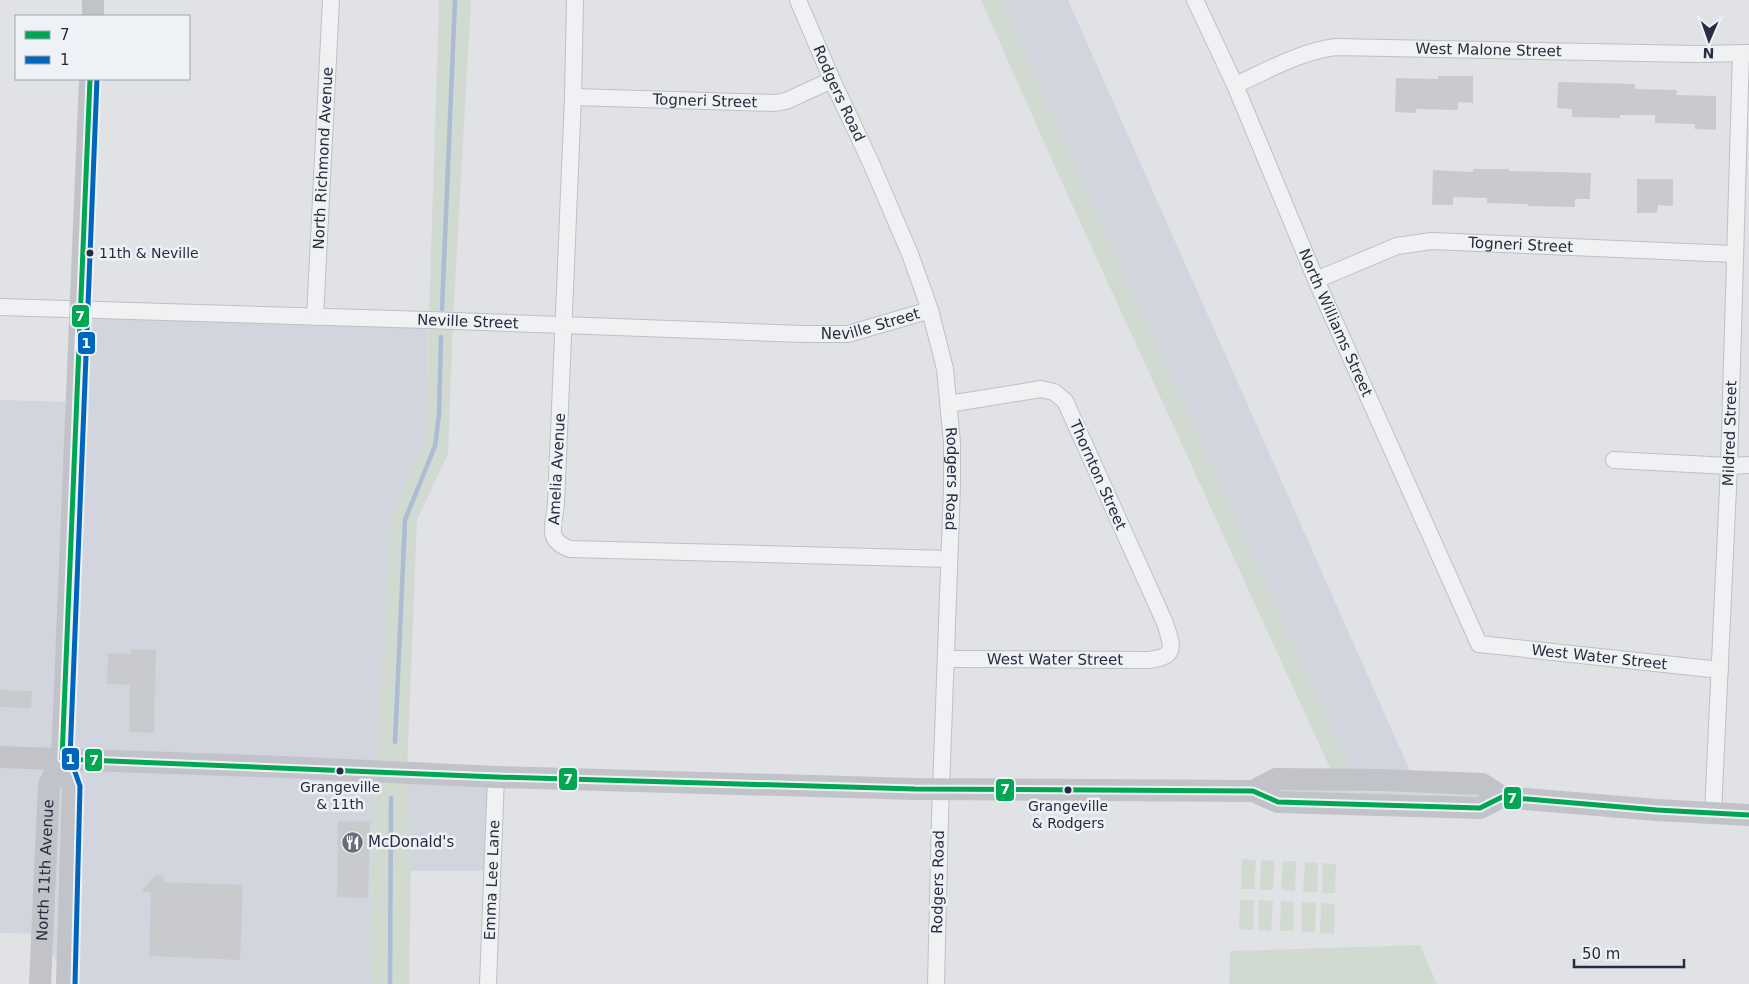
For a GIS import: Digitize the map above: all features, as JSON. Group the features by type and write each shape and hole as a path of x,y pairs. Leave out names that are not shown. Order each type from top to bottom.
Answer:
{"main road":[{"path":"93,0 93,15"},
{"name":"North 11th Avenue","path":"40,984 49,786 62,759 90,80"},
{"path":"0,757 496,777 941,790 1252,791 1276,779 1382,780 1482,784 1502,797 1749,815"},
{"name":"North 11th Avenue","path":"62,759 73,786 66,984"}],"street":[{"name":"North Richmond Avenue","path":"315,317 331,0"},
{"name":"Amelia Avenue","path":"575,0 573,97 554,540 559,545 570,548 949,559"},
{"name":"Rodgers Road","path":"798,0 906,245 930,310 945,369 952,444 936,984"},
{"name":"North Williams Street","path":"1195,0 1235,85 1316,280 1479,644"},
{"name":"West Malone Street","path":"1235,85 1303,55 1325,48 1336,47 1678,54 1745,53"},
{"name":"Mildred Street","path":"1713,813 1729,466 1734,254 1745,53"},
{"name":"Togneri Street","path":"573,97 776,103 786,101 832,80"},
{"name":"Togneri Street","path":"1316,280 1396,246 1432,241 1734,254"},
{"name":"Neville Street","path":"0,307 804,334 848,334 930,310"},
{"name":"Thornton Street","path":"949,404 1041,389 1054,392 1065,401 1166,623 1171,641 1168,654 1163,659"},
{"path":"1614,460 1729,466 1749,465"},
{"name":"West Water Street","path":"1479,644 1720,670"},
{"name":"West Water Street","path":"946,659 1163,659"},
{"name":"Emma Lee Lane","path":"488,984 496,777"}],"shaded area":[{"path":"439,0 471,0 453,321 448,454 417,520 407,773 411,871 409,984 372,984 370,952 373,823 390,520 425,441"},
{"path":"981,0 1001,0 1355,780 1482,784 1480,808 1253,791 1335,779 1059,176"},
{"path":"1001,0 1068,0 1415,782 1355,780"},
{"path":"79,310 428,320 425,441 390,520 373,823 370,952 372,984 67,984 43,934 0,933 0,400 76,402"},
{"path":"407,773 496,777 492,871 411,871"},
{"path":"1242,859 1256,860 1254,889 1241,889"},
{"path":"1261,860 1275,861 1273,890 1260,890"},
{"path":"1283,861 1296,861 1295,891 1281,890"},
{"path":"1305,862 1318,863 1317,892 1303,892"},
{"path":"1323,863 1336,864 1335,893 1322,893"},
{"path":"1240,900 1254,900 1253,930 1239,929"},
{"path":"1259,900 1273,901 1271,931 1258,930"},
{"path":"1281,901 1294,902 1293,931 1280,931"},
{"path":"1302,902 1316,903 1315,932 1301,932"},
{"path":"1321,903 1335,904 1334,934 1320,933"},
{"path":"1420,945 1437,984 1229,984 1230,951"}],"building":[{"path":"1438,76 1473,76 1473,103 1458,102 1458,110 1416,109 1416,113 1395,112 1396,78 1438,79"},
{"path":"1558,82 1635,84 1635,89 1677,90 1676,95 1716,96 1716,130 1695,129 1695,124 1655,123 1655,115 1620,115 1620,118 1572,117 1572,109 1557,108"},
{"path":"1473,169 1591,173 1590,199 1575,199 1575,207 1487,203 1487,198 1453,197 1453,205 1432,205 1433,170 1473,172"},
{"path":"1637,179 1673,179 1673,206 1658,205 1657,213 1637,213"},
{"path":"130,649 156,650 154,733 129,732 130,685 107,684 108,653 130,654"},
{"path":"0,690 32,691 31,708 0,707"},
{"path":"338,821 370,822 368,898 337,897"},
{"path":"155,875 164,876 163,882 243,885 240,960 149,956 151,892 141,892"}],"waterway":[{"path":"442,309 455,0"},
{"path":"395,742 405,520 435,446 439,415 441,337"},
{"path":"390,984 391,798"}],"transit line":[{"name":"7","path":"90,80 62,759 496,777 915,789 1253,791 1278,802 1480,808 1502,797 1657,810 1749,815"},
{"name":"1","path":"75,984 80,786 70,758 97,80"}],"place":[{"name":"11th & Neville","path":"90,253"},
{"name":"Grangeville & 11th","path":"340,771"},
{"name":"Grangeville & Rodgers","path":"1068,790"},
{"name":"McDonald's","path":"352,842"}]}
